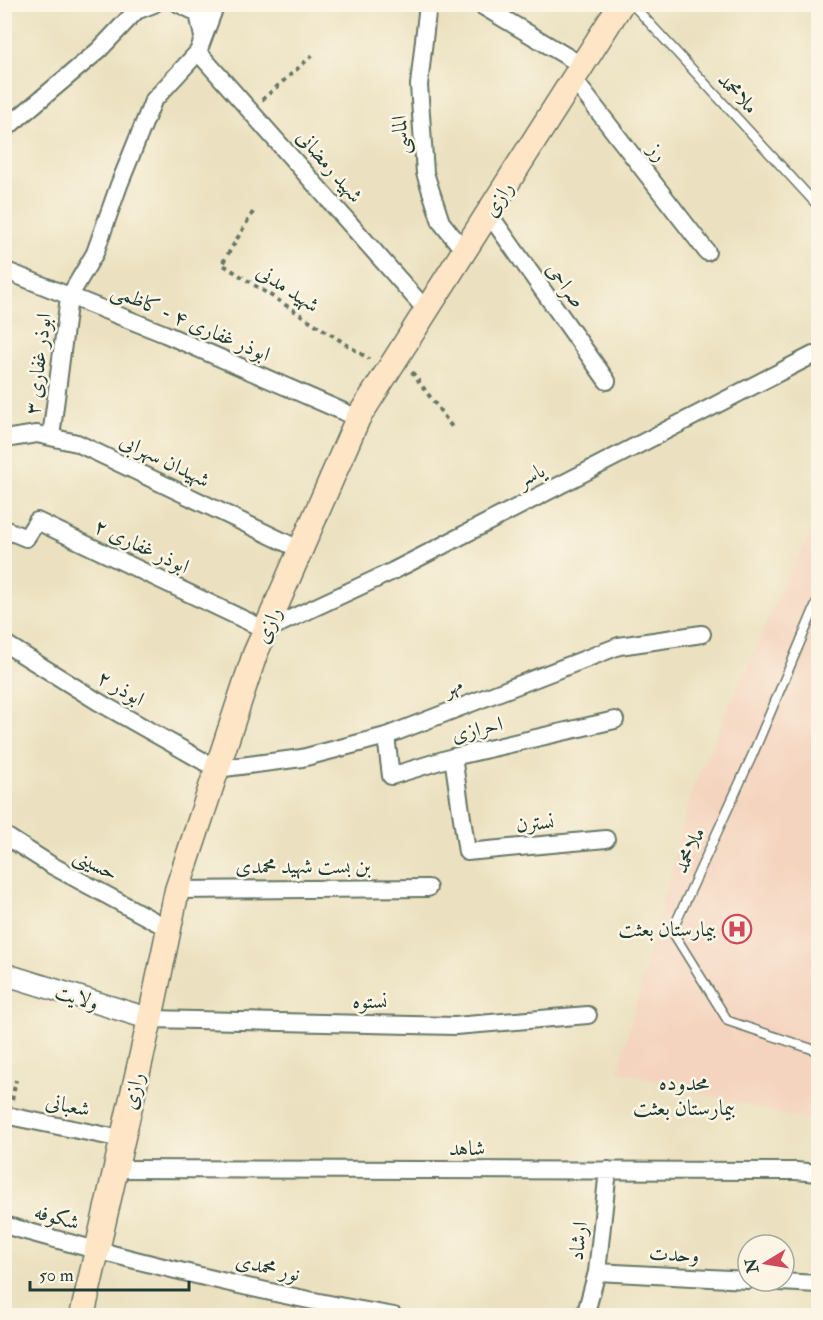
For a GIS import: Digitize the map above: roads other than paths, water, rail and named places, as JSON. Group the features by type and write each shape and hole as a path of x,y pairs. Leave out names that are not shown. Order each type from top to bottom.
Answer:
{"main road":[{"name":"رازی","path":"82,1316 177,890 255,654 358,418 621,4"}],"street":[{"path":"4,130 99,50 136,11 154,4"},
{"path":"179,4 198,13 201,45"},
{"path":"69,297 95,253 119,185 153,101 201,45 216,4"},
{"name":"الماسی","path":"428,4 419,85 425,173 441,222 465,252"},
{"path":"479,4 578,73"},
{"name":"شهید رمضانی","path":"201,45 251,110 427,311"},
{"name":"رز","path":"578,73 706,252"},
{"name":"صراحی","path":"489,214 606,381"},
{"name":"ابوذر غفاری ۴ - کاظمی","path":"4,270 165,334 358,418"},
{"name":"ابوذر غفاری ۳","path":"51,437 69,297"},
{"name":"یاسر","path":"266,630 393,571 813,356"},
{"name":"شهیدان سهرابی","path":"4,440 37,434 77,443 301,550"},
{"name":"ابوذر غفاری ۲","path":"4,529 26,538 37,521 266,630"},
{"name":"مهر","path":"217,769 302,758 386,736 619,646 702,634"},
{"name":"ابوذر ۲","path":"4,643 98,701 217,769"},
{"name":"احرازی","path":"386,736 391,776 453,757 615,720"},
{"name":"نسترن","path":"453,757 468,852 606,839"},
{"name":"حسینی","path":"4,835 51,866 169,929"},
{"name":"بن بست شهید محمدی","path":"177,890 428,888"},
{"name":"ولایت","path":"4,974 150,1019"},
{"name":"نستوه","path":"150,1019 455,1026 588,1015"},
{"name":"شعبانی","path":"4,1115 122,1139"},
{"name":"شاهد","path":"115,1169 796,1171 819,1173"},
{"name":"ارشاد","path":"585,1316 597,1272 608,1170"},
{"name":"شکوفه","path":"4,1225 97,1251"},
{"name":"نور محمدی","path":"97,1251 334,1311 394,1316"},
{"name":"وحدت","path":"597,1272 736,1279"},
{"path":"796,1283 819,1284"}],"lane":[{"name":"ملامحمد","path":"632,4 819,206"},
{"name":"ملامحمد","path":"819,600 752,756 672,931 728,1021 819,1051"}],"place":[{"name":"بیمارستان بعثت","path":"737,929"}],"district":[{"name":"محدوده بیمارستان بعثت","path":"684,1094"}]}
